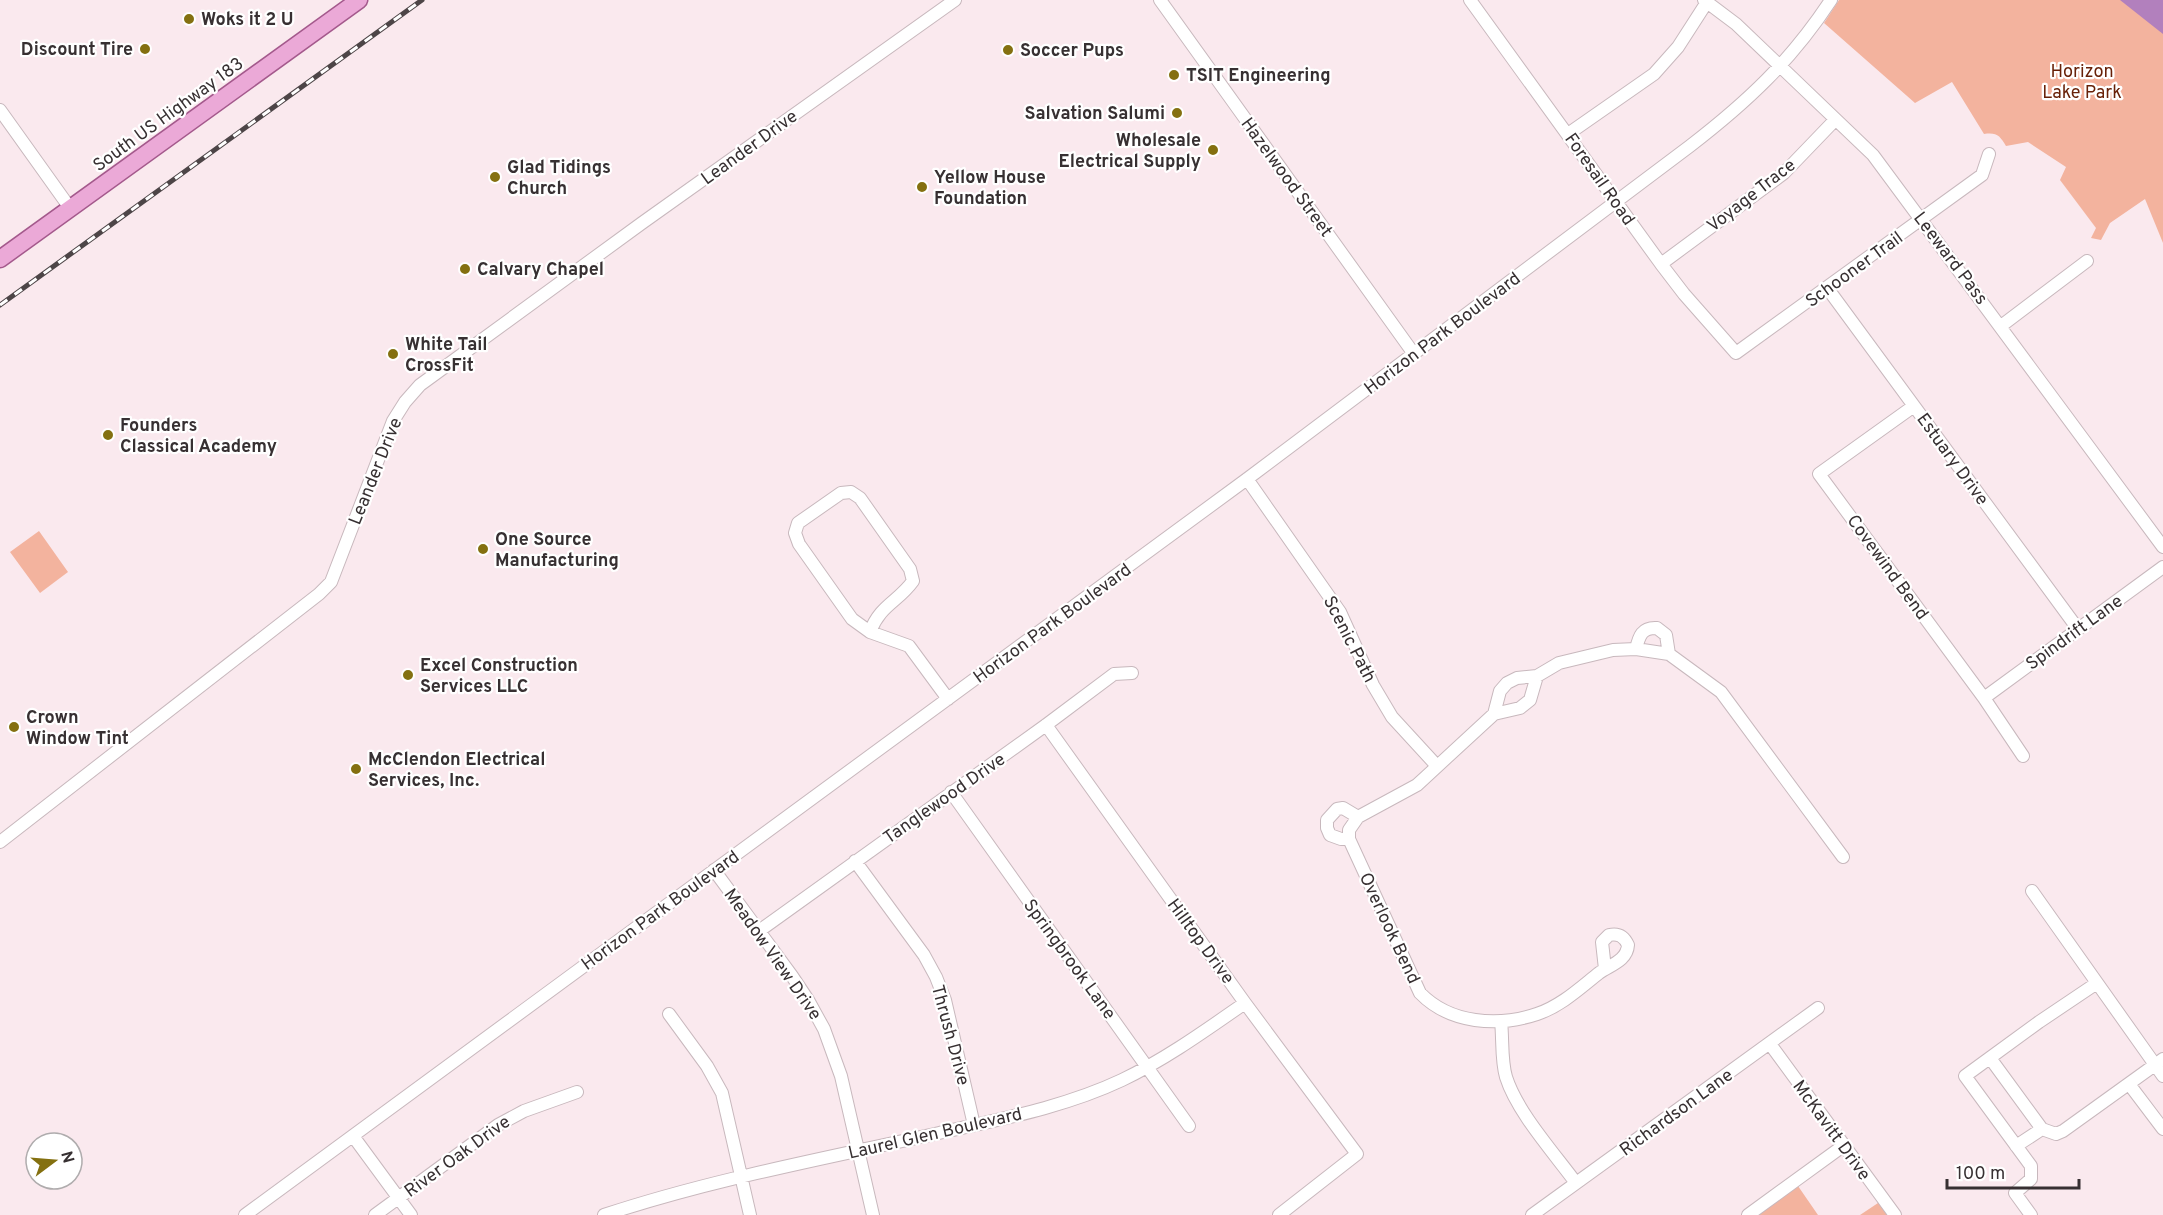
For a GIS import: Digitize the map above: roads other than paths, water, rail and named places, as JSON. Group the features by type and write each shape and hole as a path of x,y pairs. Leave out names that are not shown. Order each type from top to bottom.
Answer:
{"main road":[{"name":"South US Highway 183","path":"0,259 359,0"}],"street":[{"name":"Leander Drive","path":"0,842 320,594 331,582 393,421 405,402 420,385 642,223 955,0"},
{"name":"Hazelwood Street","path":"1160,0 1414,354"},
{"name":"Foresail Road","path":"1470,0 1661,264 1736,353"},
{"name":"Horizon Park Boulevard","path":"245,1215 1247,479 1724,120 1780,67 1831,0"},
{"path":"1568,134 1654,74 1678,47 1706,1"},
{"name":"Leeward Pass","path":"1706,1 1736,24 1873,155 2163,547"},
{"path":"0,110 70,208"},
{"name":"Voyage Trace","path":"1661,264 1784,173 1835,120"},
{"name":"Schooner Trail","path":"1736,353 1828,289 1982,175 1989,154"},
{"path":"2001,326 2087,261"},
{"name":"Estuary Drive","path":"1828,289 2078,629"},
{"name":"Covewind Bend","path":"1914,406 1819,474 2024,756"},
{"name":"Scenic Path","path":"1247,479 1340,612 1373,685 1392,717 1437,766"},
{"path":"870,632 874,619 913,581 910,569 860,498 851,492 841,493 798,523 795,533 799,544 852,619 870,632 909,646 948,699"},
{"name":"Spindrift Lane","path":"1984,698 2163,567"},
{"path":"1636,649 1643,631 1648,628 1657,628 1666,635 1669,654"},
{"path":"1494,714 1500,691 1507,683 1517,678 1537,676 1559,663 1592,654 1636,649 1669,654 1721,692 1843,857"},
{"name":"Tanglewood Drive","path":"759,931 1114,674 1132,673"},
{"path":"1358,817 1343,808 1337,809 1327,820 1330,835 1349,839 1349,830 1358,817 1417,785 1494,714 1520,708 1530,700 1537,676"},
{"name":"Hilltop Drive","path":"1046,725 1245,1003 1357,1154 1279,1215"},
{"name":"Springbrook Lane","path":"951,792 1189,1126"},
{"name":"Overlook Bend","path":"1349,839 1420,993 1432,1004 1446,1012 1482,1021 1501,1021 1538,1014 1565,1000 1605,969"},
{"name":"Thrush Drive","path":"855,861 924,955 936,977 945,1000 974,1125"},
{"name":"Meadow View Drive","path":"714,870 808,1000 824,1029 839,1068 873,1215"},
{"path":"2032,891 2097,983 2159,1062 2163,1076"},
{"path":"2031,1215 2015,1193 2031,1179 2031,1166 1965,1076 2097,983"},
{"name":"Laurel Glen Boulevard","path":"604,1215 629,1211 687,1190 1039,1110 1122,1080 1183,1045 1245,1003"},
{"name":"Richardson Lane","path":"1532,1215 1818,1008"},
{"path":"669,1014 708,1066 726,1103 750,1215"},
{"path":"1501,1021 1506,1076 1514,1094 1523,1111 1576,1184"},
{"name":"McKavitt Drive","path":"1770,1044 1895,1215"},
{"path":"1990,1058 2042,1129 2056,1134 2159,1062"},
{"path":"2128,1084 2163,1129"},
{"name":"River Oak Drive","path":"375,1215 498,1125 524,1111 577,1092"},
{"path":"2016,1146 2042,1129"},
{"path":"353,1136 411,1215"},
{"path":"1748,1215 1843,1146"}],"railway":[{"path":"0,305 422,0"}],"place":[{"name":"Woks it 2 U","path":"189,19"},
{"name":"Discount Tire","path":"145,49"},
{"name":"Soccer Pups","path":"1008,50"},
{"name":"TSIT Engineering","path":"1174,75"},
{"name":"Salvation Salumi","path":"1177,113"},
{"name":"Wholesale Electrical Supply","path":"1213,150"},
{"name":"Glad Tidings Church","path":"495,177"},
{"name":"Yellow House Foundation","path":"922,187"},
{"name":"Calvary Chapel","path":"465,269"},
{"name":"White Tail CrossFit","path":"393,354"},
{"name":"Founders Classical Academy","path":"108,435"},
{"name":"One Source Manufacturing","path":"483,549"},
{"name":"Excel Construction Services LLC","path":"408,675"},
{"name":"Crown Window Tint","path":"14,727"},
{"name":"McClendon Electrical Services, Inc.","path":"356,769"}],"park label":[{"name":"Horizon Lake Park","path":"2082,82"}]}
